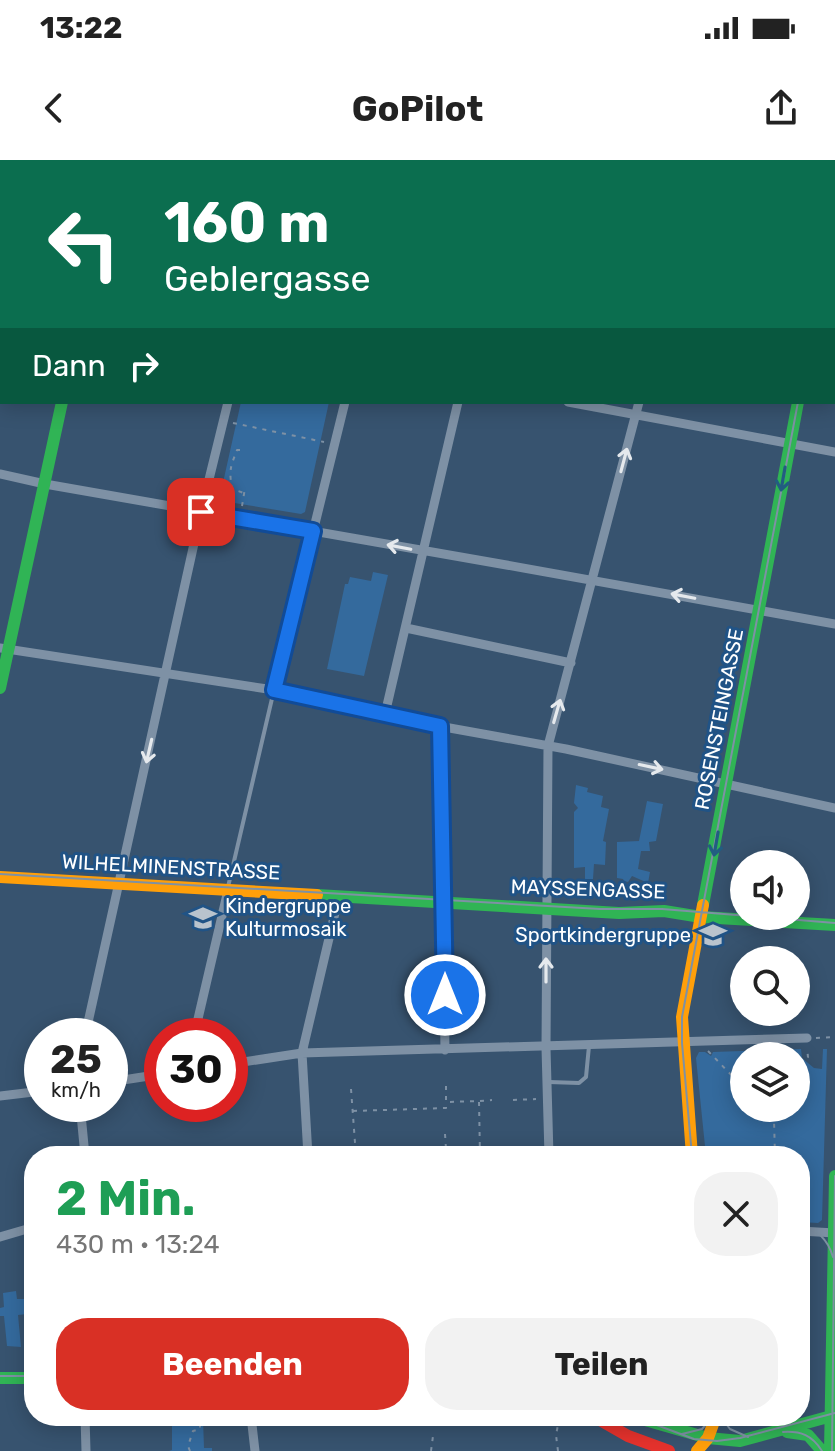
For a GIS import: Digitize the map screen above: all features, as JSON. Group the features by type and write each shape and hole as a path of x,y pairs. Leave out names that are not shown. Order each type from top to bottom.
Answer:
{"street":[{"path":"0,688 4,649 62,404"},
{"path":"89,1018 228,404"},
{"path":"274,690 345,404"},
{"path":"385,714 458,404"},
{"path":"579,404 835,452"},
{"path":"549,1146 546,1048 548,746 638,404"},
{"name":"ROSENSTEINGASSE","path":"691,1146 682,1017 798,404"},
{"path":"0,474 835,624"},
{"path":"406,628 571,663"},
{"path":"4,649 274,690 835,808"},
{"path":"440,726 445,1050"},
{"name":"WILHELMINENSTRASSE","path":"0,877 339,896"},
{"path":"198,1018 228,890"},
{"path":"307,1146 302,1053 339,896"},
{"name":"MAYSSENGASSE","path":"339,896 619,913 664,911 701,917 835,925"},
{"path":"248,1061 302,1053 807,1038"},
{"path":"0,1096 24,1093"},
{"path":"82,1122 84,1146"},
{"path":"830,1451 835,1176"},
{"path":"0,1237 24,1230"},
{"path":"810,1232 834,1233"},
{"path":"0,1378 24,1378"},
{"path":"810,1422 833,1415"},
{"path":"85,1426 86,1451"},
{"path":"252,1426 255,1451"},
{"path":"610,1426 669,1451"},
{"path":"666,1426 708,1438 740,1441"},
{"path":"697,1451 708,1438 712,1426"},
{"path":"725,1451 740,1441 794,1426"},
{"path":"777,1431 808,1435 822,1451"}],"lane":[{"path":"228,890 274,690"},
{"path":"547,1082 579,1083 586,1077 589,1046"}],"path":[{"path":"224,421 335,444"},
{"path":"240,450 232,460 229,473 232,489 244,493"},
{"path":"239,518 245,488"},
{"path":"807,1042 807,1038 835,1037"},
{"path":"708,1050 730,1073"},
{"path":"353,1111 446,1108 446,1086"},
{"path":"351,1089 355,1146"},
{"path":"513,1100 548,1099"},
{"path":"446,1102 492,1100"},
{"path":"479,1101 480,1146"},
{"path":"774,1122 775,1146"},
{"path":"445,1134 446,1146"},
{"path":"190,1451 188,1446 193,1431 200,1429 200,1426"},
{"path":"558,1426 558,1451"},
{"path":"431,1451 433,1436"}],"shaded area":[{"path":"241,404 329,404 305,512 301,514 222,501 220,496"},
{"path":"373,572 388,575 364,676 327,669 345,584 348,584 350,577 371,581"},
{"path":"576,785 603,796 601,807 609,809 603,841 606,842 605,865 594,864 593,879 585,879 585,867 574,868 574,812 578,808 574,803"},
{"path":"647,801 663,804 656,841 649,842 650,851 641,851 638,869 650,872 648,883 632,876 628,882 624,881 617,878 617,842 639,841"},
{"path":"823,1049 827,1049 822,1220 818,1223 810,1223 810,1146 705,1146 696,1058 699,1052 711,1056 713,1052 730,1051 730,1122 810,1122 810,1065 822,1069"},
{"path":"16,1291 17,1299 24,1299 24,1314 18,1315 21,1347 7,1346 4,1316 0,1316 0,1308 4,1307 3,1293"},
{"path":"172,1426 203,1426 204,1448 212,1448 212,1451 169,1451 172,1450"}],"tram line":[{"path":"691,1146 682,1017 798,404"},
{"path":"0,874 600,909 662,909 835,923"},
{"path":"832,1451 835,1176"},
{"path":"810,1229 821,1236 833,1257"},
{"path":"0,1376 24,1376"},
{"path":"810,1420 835,1413"},
{"path":"659,1426 694,1439 717,1441 786,1426"},
{"path":"682,1434 705,1426"},
{"path":"728,1426 748,1437"},
{"path":"783,1432 806,1435 822,1451"}],"traffic: fast":[{"path":"0,688 62,404"},
{"path":"703,905 798,404"},
{"path":"317,895 619,913 664,911 701,917 835,925"},
{"path":"830,1451 835,1176"},
{"path":"0,1378 24,1378"},
{"path":"810,1422 835,1415"},
{"path":"666,1426 708,1438 740,1441 795,1426"},
{"path":"787,1432 808,1435 822,1451"}],"traffic: slow":[{"path":"0,877 317,895"},
{"path":"691,1146 682,1017 703,905"},
{"path":"697,1451 708,1438 712,1426"}],"traffic: jam":[{"path":"610,1426 669,1451"}],"place":[{"name":"Kindergruppe Kulturmosaik","path":"203,918"},
{"name":"Sportkindergruppe","path":"713,935"}],"route":[{"path":"201,512 313,531 274,690 440,726 445,995"}]}
